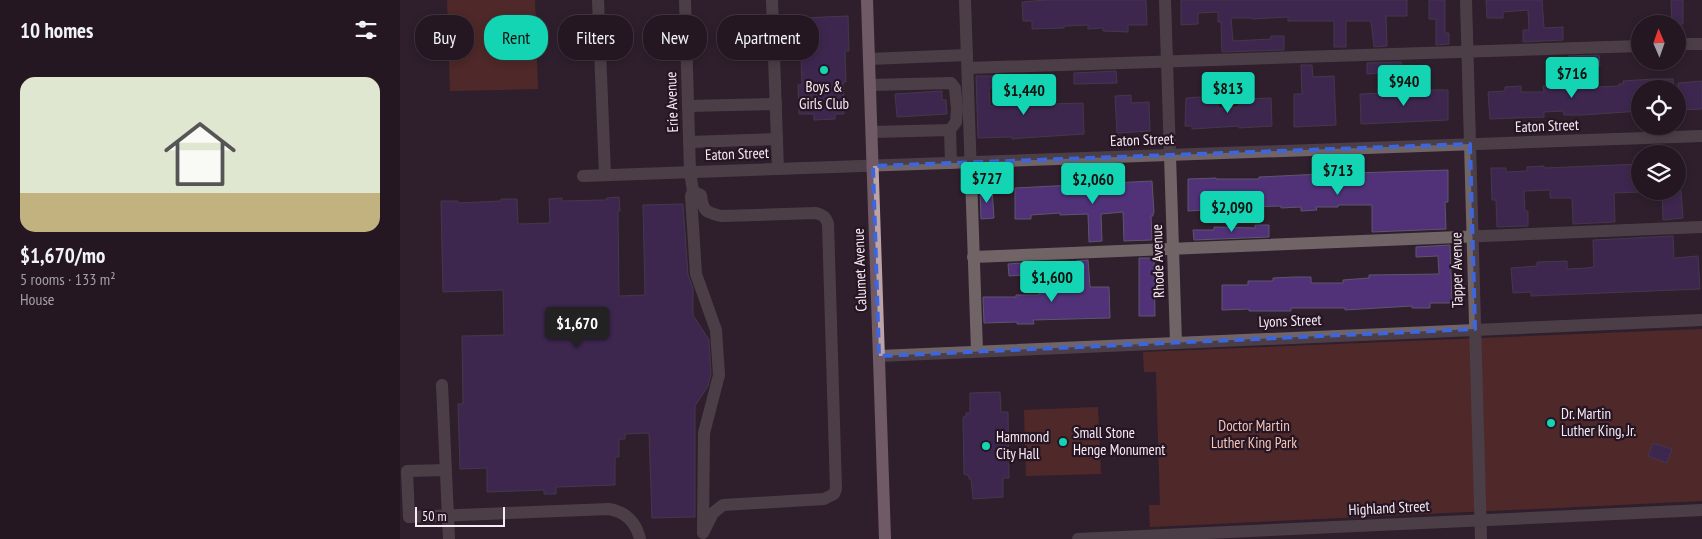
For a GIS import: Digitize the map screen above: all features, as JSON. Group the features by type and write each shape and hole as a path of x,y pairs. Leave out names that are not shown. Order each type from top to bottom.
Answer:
{"main road":[{"name":"Calumet Avenue","path":"868,0 885,539"}],"street":[{"path":"598,0 605,175"},
{"name":"Erie Avenue","path":"685,0 690,172 693,190"},
{"path":"772,0 778,169"},
{"path":"966,0 977,351"},
{"name":"Rhode Avenue","path":"1165,0 1176,342"},
{"name":"Tapper Avenue","path":"1466,0 1481,539"},
{"path":"1686,44 1702,44"},
{"path":"869,59 1167,61 1631,46"},
{"path":"870,85 951,83 955,88 957,117 950,130 952,163"},
{"path":"688,106 776,104"},
{"path":"872,132 950,130"},
{"name":"Eaton Street","path":"583,176 1702,136"},
{"path":"689,142 777,139"},
{"path":"693,190 700,196 702,207 708,212 721,216 816,213 822,214 826,218 828,224 836,489 834,494 824,499 723,505 713,513 703,536 704,433 719,375 716,330 696,274 691,196 693,190"},
{"path":"973,257 1702,227"},
{"name":"Lyons Street","path":"879,356 1702,320"},
{"path":"442,385 449,539"},
{"path":"446,470 407,471 409,517 609,509 618,510 626,515 635,524 640,539"},
{"name":"Highland Street","path":"1078,539 1183,537 1702,510"}],"highlighted area":[{"path":"1470,144 1475,329 879,356 873,166"}],"green space":[{"path":"447,0 535,0 536,15 484,15 484,60 537,60 538,89 450,91 449,60 474,60 474,15 447,15"},
{"name":"Doctor Martin Luther King Park","path":"1702,329 1702,501 1150,527 1149,505 1160,505 1156,372 1144,372 1143,352"},
{"path":"1098,407 1101,474 1026,476 1024,410"}],"building":[{"path":"1046,0 1146,0 1147,25 1128,25 1128,32 1103,31 1103,28 1088,29 1088,25 1032,29 1032,21 1023,21 1022,2"},
{"path":"1181,0 1407,0 1407,16 1386,16 1387,46 1374,47 1371,21 1346,21 1346,47 1334,47 1334,21 1288,21 1288,17 1231,18 1233,41 1271,39 1271,36 1284,36 1284,50 1222,52 1221,22 1218,22 1218,12 1198,13 1198,24 1181,25"},
{"path":"1429,0 1445,0 1445,33 1449,33 1449,44 1436,45 1436,19 1429,19"},
{"path":"1486,0 1542,0 1544,28 1563,27 1563,40 1523,42 1523,30 1529,30 1528,10 1503,12 1503,18 1487,18"},
{"path":"1671,0 1683,0 1683,15 1672,15"},
{"name":"Boys & Girls Club","path":"848,16 849,51 845,51 846,82 843,82 844,114 835,114 835,119 814,120 814,114 799,114 798,85 802,84 801,60 819,60 819,17"},
{"path":"1599,55 1600,66 1568,67 1568,56"},
{"path":"1401,62 1401,71 1379,71 1379,73 1367,74 1367,63"},
{"path":"1301,65 1312,65 1313,77 1334,76 1336,125 1294,127 1294,94 1302,94"},
{"path":"1116,71 1117,83 1074,84 1074,73"},
{"path":"976,76 1007,76 1006,88 989,88 990,106 1083,103 1084,134 1012,139 1012,137 978,138"},
{"path":"1673,79 1673,80 1638,80"},
{"path":"1631,80 1631,112 1564,115 1563,111 1544,112 1544,117 1490,119 1488,92 1505,91 1505,87 1521,86 1521,92 1544,92 1543,86 1598,84 1598,87 1619,86 1619,84 1623,84 1623,81"},
{"path":"1702,81 1702,109 1686,110 1686,82"},
{"path":"1403,90 1448,90 1448,120 1361,124 1360,94"},
{"path":"942,91 942,100 946,100 947,114 897,117 895,94"},
{"path":"1131,95 1131,103 1149,102 1150,131 1117,133 1115,96"},
{"path":"1200,97 1200,101 1218,100 1218,108 1239,107 1239,99 1271,98 1272,126 1192,129 1192,126 1185,126 1186,98"},
{"path":"1631,164 1631,192 1614,193 1615,222 1573,224 1572,198 1550,198 1550,190 1524,191 1525,211 1528,211 1528,226 1497,227 1496,200 1492,200 1491,168 1506,168 1506,172 1527,171 1527,167 1544,166 1544,168"},
{"path":"1448,170 1448,202 1445,202 1446,229 1372,232 1372,205 1338,205 1338,207 1316,207 1317,210 1301,211 1301,207 1281,208 1281,206 1204,208 1204,210 1188,211 1188,179 1259,179 1259,177 1322,174"},
{"path":"1152,181 1154,213 1151,216 1152,240 1124,241 1123,212 1101,214 1102,241 1089,242 1088,214 1060,215 1060,213 1031,215 1031,219 1015,219 1015,188"},
{"path":"992,188 994,218 981,219 980,189"},
{"path":"619,197 619,296 645,295 643,205 683,204 688,275 693,288 693,315 709,340 711,374 708,386 695,406 695,517 652,518 649,433 625,434 625,439 619,439 619,457 615,457 615,485 556,487 556,494 544,494 544,490 487,492 487,468 460,469 458,404 463,404 462,336 504,335 503,290 443,292 441,201 458,201 458,203 517,199 518,224 550,223 549,199 562,198 562,201 606,200 607,198"},
{"path":"1662,200 1682,200 1683,218 1663,220"},
{"path":"1255,225 1269,225 1269,237 1194,240 1193,230 1214,230 1214,227 1255,228"},
{"path":"1673,236 1674,258 1698,256 1700,289 1531,296 1531,292 1513,293 1511,268 1537,266 1537,262 1567,261 1567,269 1594,267 1593,240"},
{"path":"1450,245 1452,303 1430,303 1430,308 1412,308 1412,306 1345,310 1345,308 1291,308 1291,311 1222,310 1222,285 1248,285 1248,281 1273,281 1273,278 1311,277 1311,283 1343,283 1343,280 1369,278 1369,275 1439,274 1438,256 1416,257 1416,247"},
{"path":"1139,258 1154,258 1155,316 1139,316"},
{"path":"1088,260 1090,287 1109,287 1110,318 1033,320 1034,324 1017,324 1017,322 984,323 983,297 1016,297 1016,295 1071,292 1071,284 1077,284 1076,261"},
{"path":"1021,263 1022,275 1009,276 1008,264"},
{"name":"Hammond City Hall","path":"1000,392 1001,412 1008,412 1009,478 1003,478 1003,497 973,499 971,479 964,474 963,417 966,417 966,413 970,413 970,393"},
{"path":"1653,443 1672,449 1667,463 1648,456"}],"place":[{"name":"Boys & Girls Club","path":"824,70"},
{"name":"Dr. Martin Luther King, Jr.","path":"1551,423"},
{"name":"Small Stone Henge Monument","path":"1063,442"},
{"name":"Hammond City Hall","path":"986,446"}]}
